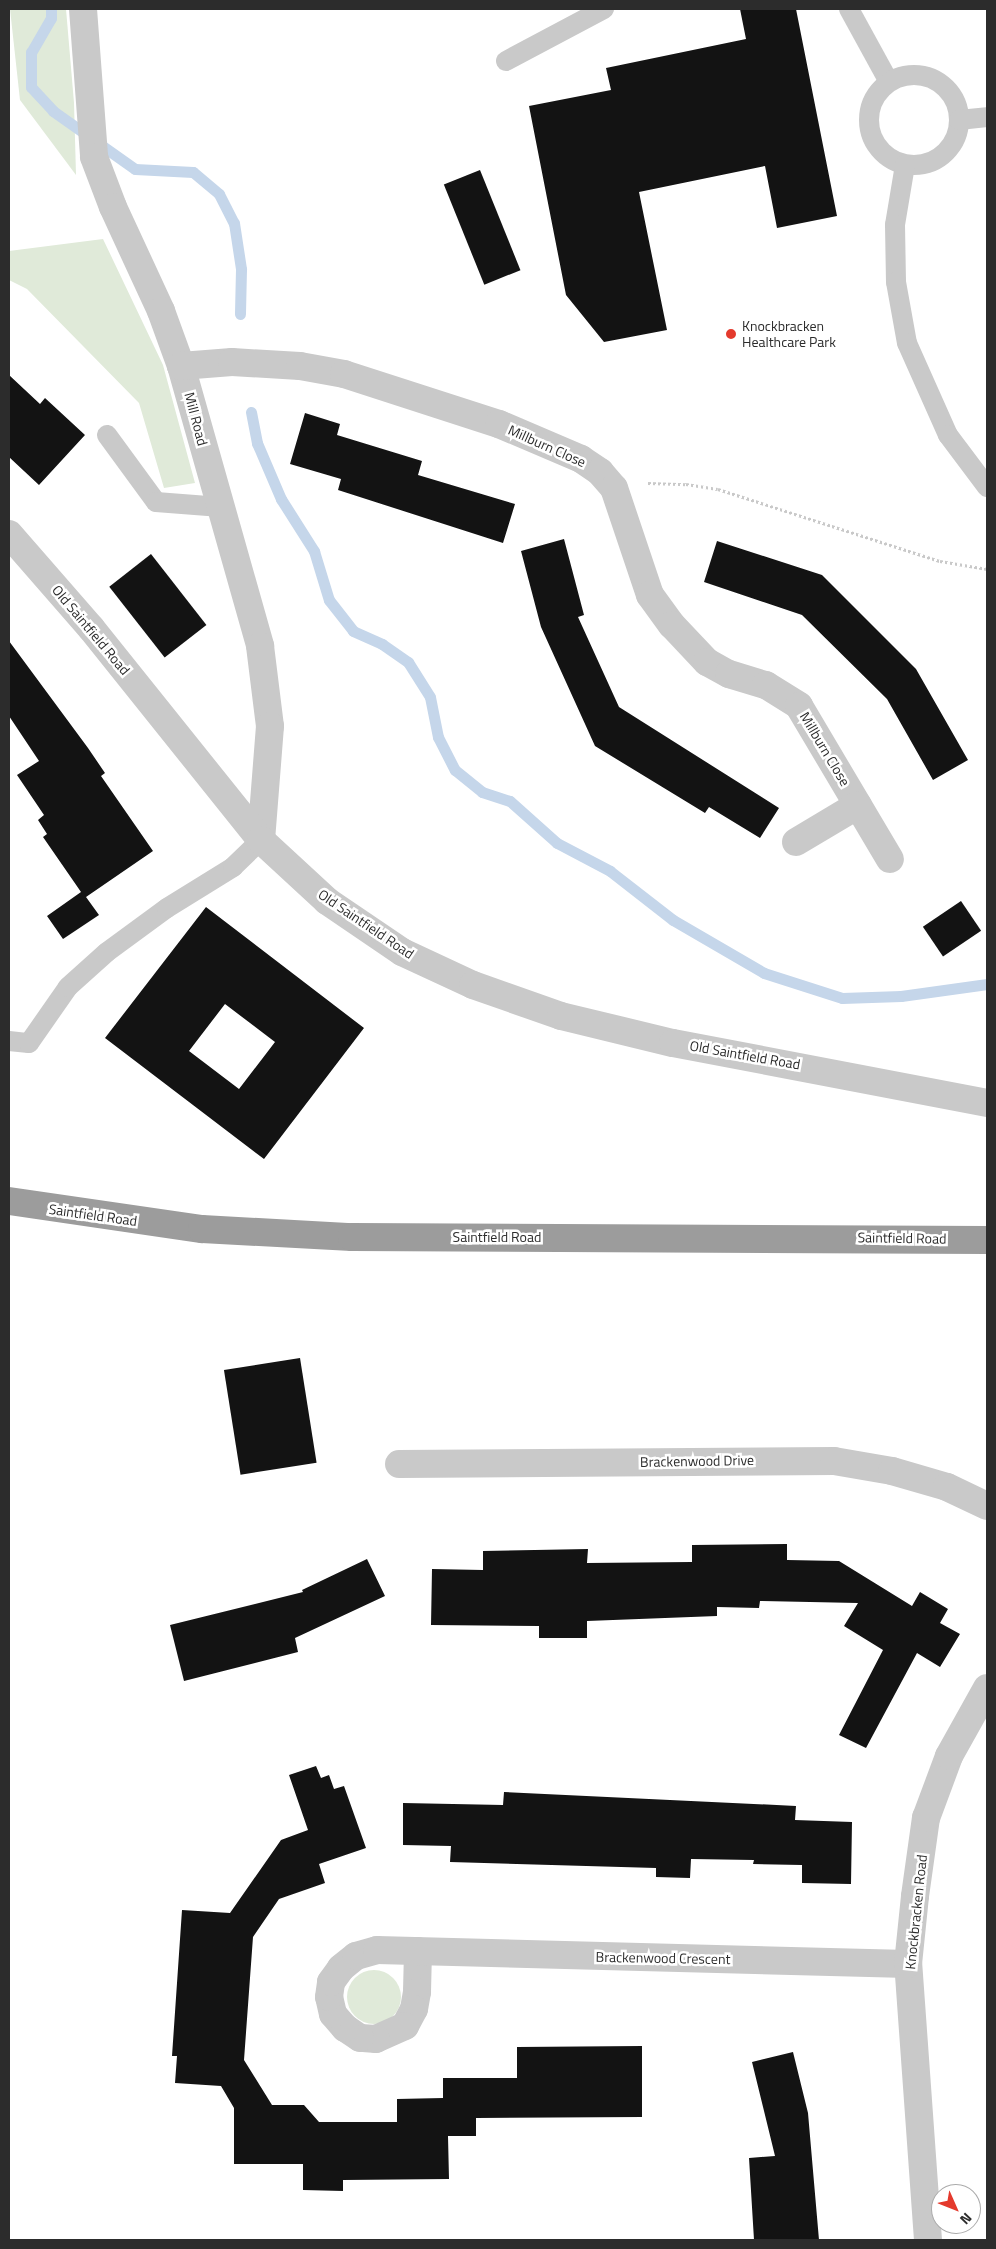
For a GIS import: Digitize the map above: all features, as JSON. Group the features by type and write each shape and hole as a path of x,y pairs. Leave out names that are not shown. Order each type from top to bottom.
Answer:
{"highway":[{"name":"Saintfield Road","path":"9,1201 202,1230 352,1237 987,1240"}],"street":[{"name":"Mill Road","path":"83,9 94,156 113,207 161,311 181,366 260,646 270,726 261,840"},
{"name":"Millburn Close","path":"181,366 232,362 300,366 344,374 499,424 581,459 614,488 650,595 672,626 707,662 729,674 766,685 799,706 890,859"},
{"name":"Old Saintfield Road","path":"9,536 92,628 261,840 327,901 402,952 472,986 561,1016 673,1043 987,1103"},
{"path":"796,842 858,804"},
{"name":"Brackenwood Drive","path":"399,1464 834,1462 892,1471 947,1487 987,1506"},
{"name":"Knockbracken Road","path":"928,2240 908,1964 926,1818 949,1756 987,1688"},
{"name":"Brackenwood Crescent","path":"418,1951 908,1964"}],"lane":[{"path":"506,61 604,9"},
{"path":"849,9 889,82"},
{"path":"902,77 929,78 950,94 959,120 951,145 943,155 918,165 905,165 891,159 879,150 872,137 868,122 878,93 889,82 902,77"},
{"path":"959,120 987,117"},
{"path":"905,165 895,225 896,282 907,342 948,435 987,487"},
{"path":"107,435 156,502 221,507"},
{"path":"9,1042 28,1043 68,987 107,952 166,908 233,867 261,840"}],"path":[{"path":"658,482 718,489 940,561 987,568"}],"green space":[{"path":"10,9 66,9 74,103 76,175 20,100"},
{"path":"103,239 163,365 195,483 164,488 139,403 27,289 9,280 9,251"},
{"path":"374,1970 384,1972 393,1978 399,1987 401,1997 399,2007 393,2016 384,2022 374,2024 364,2022 355,2016 349,2007 347,1997 349,1987 355,1978 364,1972"}],"building":[{"path":"740,9 796,9 837,216 777,228 765,166 639,192 667,330 604,342 566,295 529,106 611,90 606,68 746,39"},
{"path":"480,170 520,270 484,285 444,185"},
{"path":"9,375 40,404 45,398 85,435 39,485 9,457"},
{"path":"305,413 340,424 337,435 422,461 418,475 515,504 503,543 338,490 341,479 290,464"},
{"path":"564,539 584,615 578,617 619,707 779,808 760,838 709,807 705,813 595,746 541,627 521,551"},
{"path":"717,541 822,575 916,669 968,760 933,780 887,699 802,615 704,582"},
{"path":"151,554 206,625 165,658 109,587"},
{"path":"9,641 88,748 105,773 101,776 153,851 86,897 99,915 63,939 47,916 81,892 43,837 47,834 38,820 44,815 17,775 39,761 9,716"},
{"path":"961,901 981,931 943,957 923,927"},
{"path":"206,907 364,1028 264,1159 105,1038","holes":["225,1004 275,1042 239,1089 189,1051"]},
{"path":"300,1358 317,1463 241,1475 224,1370"},
{"path":"787,1544 787,1560 839,1561 912,1606 920,1592 948,1609 940,1623 960,1634 940,1667 917,1653 866,1748 839,1735 883,1650 844,1626 858,1603 760,1601 759,1608 717,1607 717,1616 587,1621 587,1638 539,1638 539,1626 431,1625 432,1569 483,1570 483,1551 588,1549 587,1563 692,1562 692,1545"},
{"path":"367,1559 385,1596 295,1638 298,1652 184,1681 170,1625 303,1592 302,1590"},
{"path":"316,1766 321,1778 329,1775 334,1789 344,1786 366,1848 319,1864 325,1883 279,1899 253,1937 244,2060 272,2105 304,2105 319,2122 397,2122 397,2099 443,2098 443,2078 517,2078 517,2047 642,2046 642,2117 476,2118 476,2136 448,2136 449,2179 343,2180 343,2191 303,2190 303,2164 234,2164 234,2108 221,2086 175,2083 177,2056 172,2056 182,1910 230,1913 281,1840 308,1830 289,1775"},
{"path":"504,1792 796,1806 795,1820 852,1822 851,1884 802,1883 802,1865 753,1864 754,1860 691,1859 690,1878 656,1877 656,1868 450,1862 451,1846 403,1845 403,1803 503,1805"},
{"path":"793,2052 808,2113 819,2240 754,2240 749,2158 775,2156 752,2062"}],"waterway":[{"path":"51,9 51,18 31,52 31,87 53,111 135,169 193,172 219,194 234,223 241,269 240,314"},
{"path":"251,412 257,443 281,499 314,551 329,600 353,631 382,644 408,662 430,697 438,737 455,770 482,792 510,801 557,843 610,871 673,920 764,973 842,998 901,996 987,984"}],"place":[{"name":"Knockbracken Healthcare Park","path":"731,334"}]}
